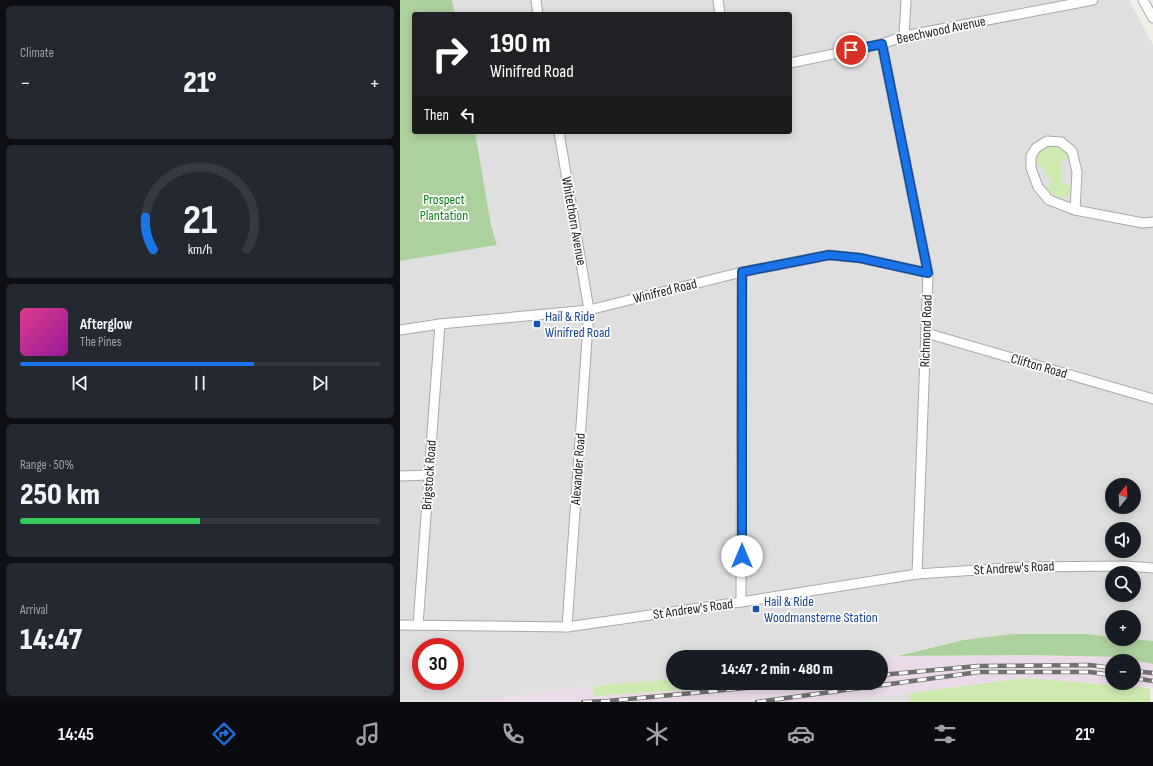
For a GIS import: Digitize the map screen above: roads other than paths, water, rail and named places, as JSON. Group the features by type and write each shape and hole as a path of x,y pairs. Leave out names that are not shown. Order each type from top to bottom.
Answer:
{"street":[{"path":"536,0 538,12"},
{"path":"718,0 720,12"},
{"path":"904,36 906,0"},
{"name":"Beechwood Avenue","path":"792,63 882,44 904,36 1093,0"},
{"path":"1143,0 1153,18"},
{"name":"Richmond Road","path":"882,44 928,273 917,574"},
{"name":"Whitethorn Avenue","path":"559,134 589,310"},
{"path":"1075,210 1077,172 1072,151 1061,142 1047,141 1036,148 1032,156 1031,168 1038,187 1049,200 1075,210 1143,223 1153,222"},
{"name":"Winifred Road","path":"400,330 440,324 589,310 742,272 829,255 860,258 928,273"},
{"path":"741,602 742,272"},
{"name":"Alexander Road","path":"567,627 589,310"},
{"name":"Brigstock Road","path":"418,625 440,324"},
{"name":"Clifton Road","path":"926,333 1153,399"},
{"path":"400,476 429,475"},
{"name":"St Andrew's Road","path":"400,625 567,627 741,602 917,574 1022,567 1127,566 1153,568"}],"railway":[{"path":"888,674 978,666 1090,665 1105,667"},
{"path":"757,702 979,672 1090,672 1105,674"},
{"path":"1141,672 1153,673"},
{"path":"1141,679 1153,681"},
{"path":"583,702 725,690"}],"place":[{"name":"Hail & Ride Winifred Road","path":"537,324"},
{"name":"Hail & Ride Woodmansterne Station","path":"756,609"}],"park label":[{"name":"Prospect Plantation","path":"444,208"}]}
